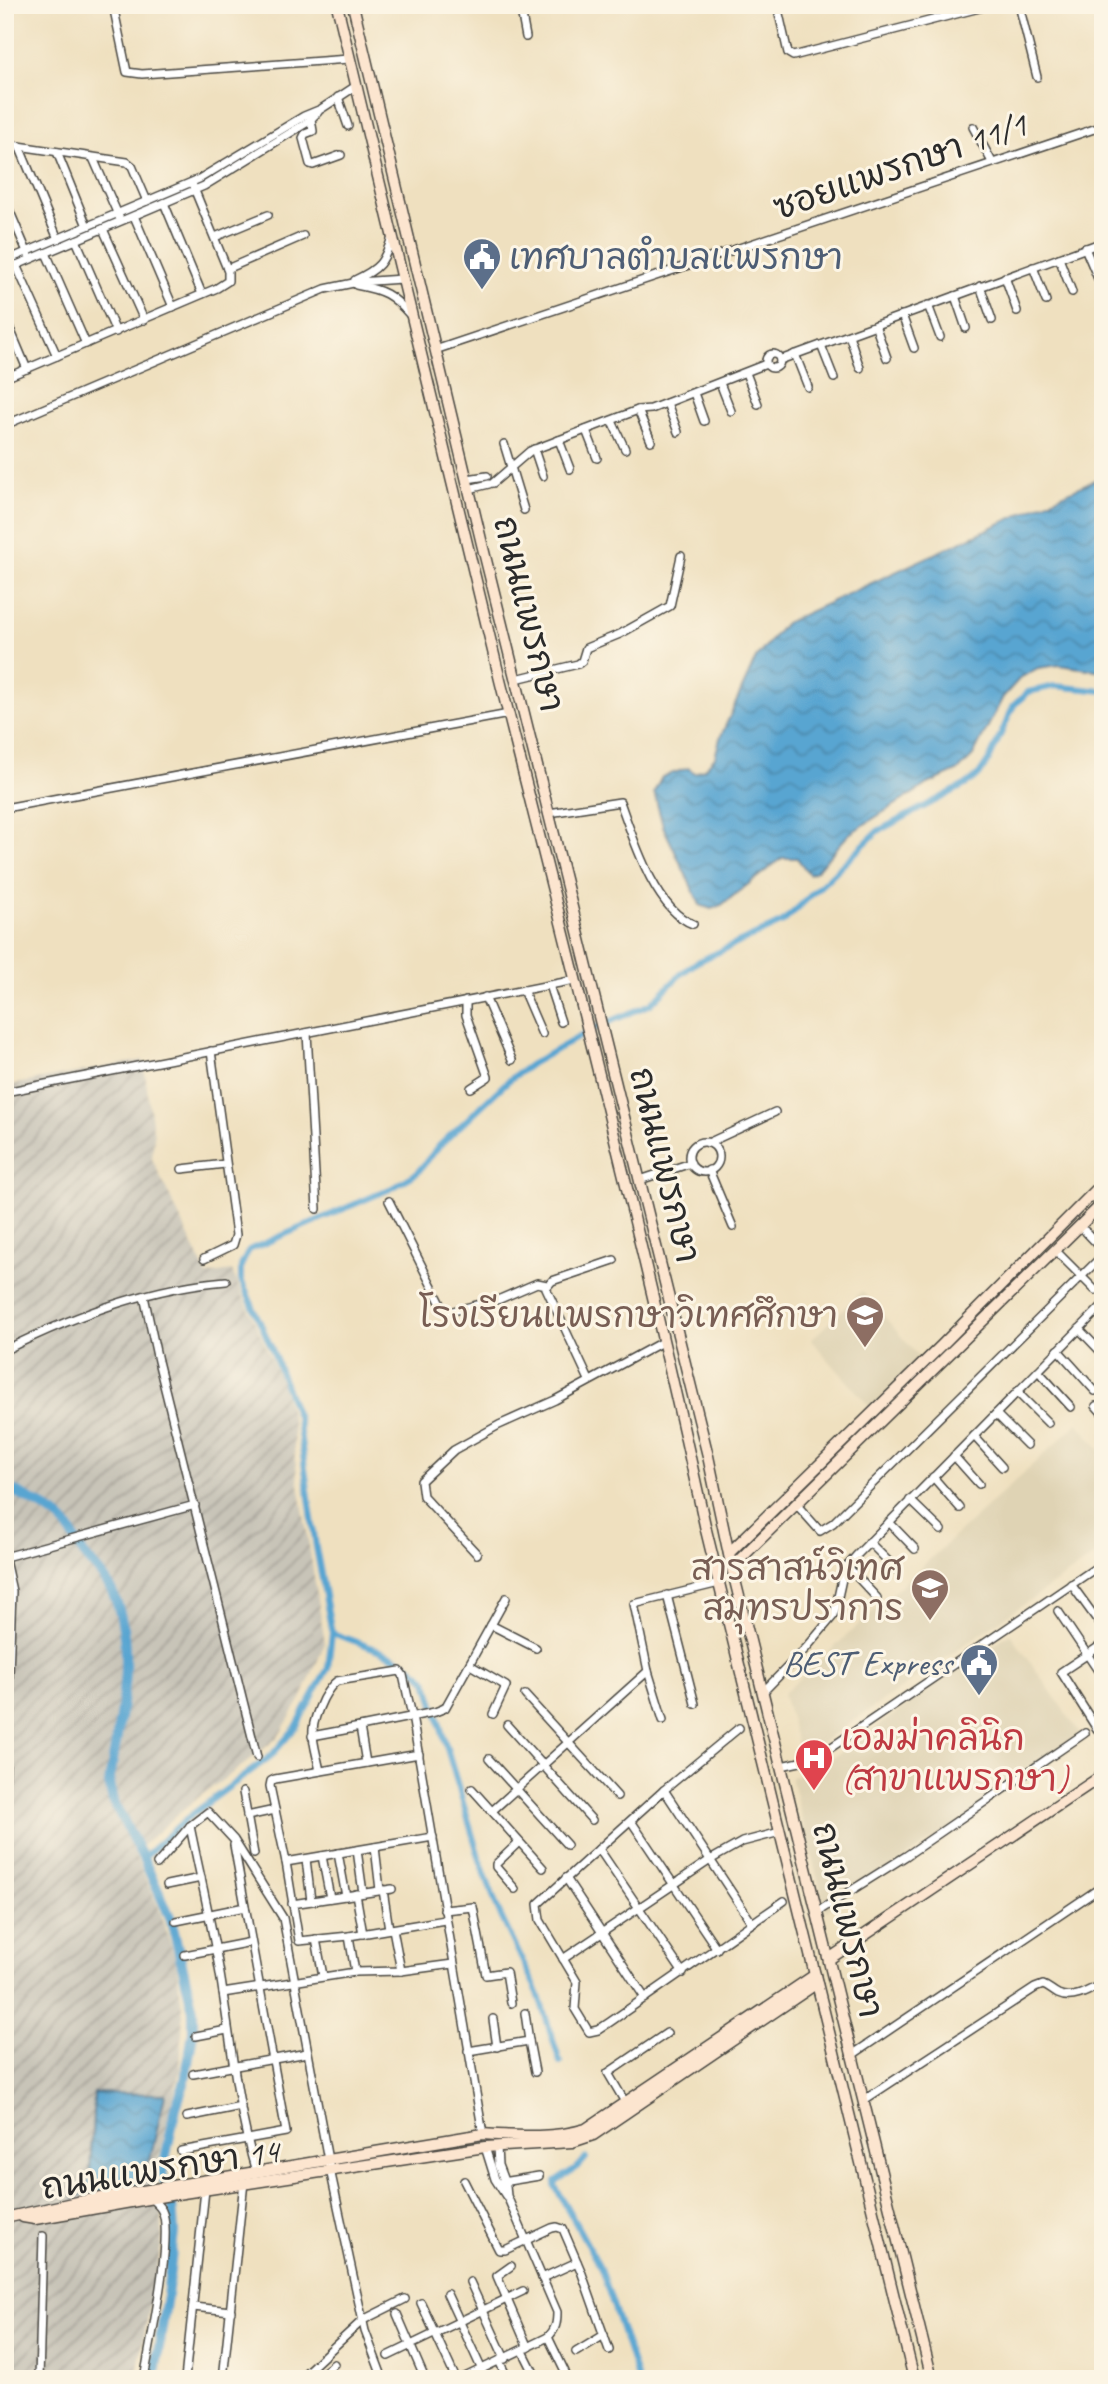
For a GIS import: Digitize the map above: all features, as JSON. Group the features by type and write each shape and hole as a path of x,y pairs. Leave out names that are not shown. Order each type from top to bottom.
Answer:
{"main road":[{"name":"ถนนแพรกษา","path":"337,5 410,315 664,1341 719,1583 914,2379"},
{"name":"ถนนแพรกษา","path":"352,5 932,2379"},
{"path":"483,612 498,608"},
{"path":"729,1553 1103,1183"},
{"path":"732,1567 1103,1203"},
{"path":"694,1476 711,1471"},
{"path":"829,1959 1103,1775"},
{"name":"ถนนแพรกษา 14","path":"5,2218 77,2202 154,2195 330,2165 482,2134 570,2134 586,2129 816,1980"},
{"name":"ถนนแพรกษา 14","path":"181,2189 205,2190 244,2179 256,2172 485,2147 572,2143 593,2135 816,1980"},
{"path":"495,2134 497,2147"},
{"path":"470,2136 472,2149"},
{"path":"885,2260 902,2256"}],"street":[{"path":"113,5 127,72 142,74 349,59"},
{"path":"520,5 526,37"},
{"path":"777,5 788,53 793,56 991,5"},
{"path":"1019,5 1037,77"},
{"path":"5,270 58,239 87,226 119,217 134,216 164,203 310,119 356,86"},
{"path":"338,97 348,126"},
{"path":"248,154 304,116 321,109"},
{"path":"310,119 313,131 305,134 303,138 310,164 341,155"},
{"name":"ซอยแพรกษา 11/1","path":"435,350 1103,125"},
{"path":"974,127 992,162"},
{"path":"5,144 130,163 147,201"},
{"path":"19,146 58,239"},
{"path":"57,152 87,226"},
{"path":"93,158 119,217"},
{"path":"5,261 46,253 103,229 147,201 193,186"},
{"path":"5,378 144,320 228,281 227,269 193,186"},
{"path":"5,200 28,256"},
{"path":"164,203 202,294"},
{"path":"215,237 268,215"},
{"path":"134,216 173,307"},
{"path":"103,229 144,320"},
{"path":"227,269 303,236"},
{"path":"348,284 379,267 392,237"},
{"path":"76,240 116,332"},
{"path":"468,484 492,479 534,449 746,373 766,364 765,360 770,354 777,355 780,360 795,355 1103,242"},
{"path":"1085,248 1099,281"},
{"path":"46,253 86,344"},
{"path":"1059,258 1072,292"},
{"path":"16,265 57,356"},
{"path":"1033,267 1046,302"},
{"path":"1005,277 1017,311"},
{"path":"5,425 325,289 402,279"},
{"path":"348,284 382,290 397,299 410,315"},
{"path":"980,286 992,320"},
{"path":"955,296 967,328"},
{"path":"928,305 940,337"},
{"path":"902,315 914,348"},
{"path":"5,317 27,369"},
{"path":"875,325 887,358"},
{"path":"849,335 860,368"},
{"path":"821,345 834,378"},
{"path":"795,355 808,387"},
{"path":"746,373 758,404"},
{"path":"720,383 731,411"},
{"path":"694,393 704,421"},
{"path":"667,403 678,432"},
{"path":"638,410 651,441"},
{"path":"612,421 625,449"},
{"path":"586,430 597,458"},
{"path":"559,440 570,469"},
{"path":"504,444 524,510"},
{"path":"534,449 543,476"},
{"path":"516,679 578,664 582,661 586,648 620,634 670,606 681,556"},
{"path":"5,808 509,715"},
{"path":"549,813 620,802 645,869 682,919 693,924"},
{"path":"5,1092 575,980"},
{"path":"549,985 561,1022"},
{"path":"523,990 542,1034"},
{"path":"485,997 512,1060"},
{"path":"466,1001 466,1015 488,1077 471,1088"},
{"path":"307,1033 317,1209"},
{"path":"204,1259 236,1241 211,1051"},
{"path":"708,1143 775,1112"},
{"path":"702,1142 715,1147 718,1156 716,1165 709,1170 699,1171 691,1163 689,1155 693,1146 702,1142"},
{"path":"640,1180 691,1163"},
{"path":"182,1169 225,1164"},
{"path":"709,1170 733,1227"},
{"path":"389,1201 444,1310 449,1312 500,1299 537,1283 547,1285"},
{"path":"796,1504 820,1531 833,1523 1103,1252 1085,1231"},
{"path":"1059,1254 1096,1290"},
{"path":"589,1380 546,1291 547,1285 590,1266 614,1260"},
{"path":"5,1350 77,1319 144,1296 181,1286 226,1281"},
{"path":"144,1296 160,1372 257,1758"},
{"path":"763,1692 834,1615 847,1566 1102,1307"},
{"path":"1079,1329 1103,1354"},
{"path":"477,1554 423,1496 422,1482 454,1450 499,1425 555,1400 664,1341"},
{"path":"1058,1350 1095,1391"},
{"path":"1038,1371 1071,1406"},
{"path":"1017,1392 1048,1423"},
{"path":"1096,1406 1103,1415"},
{"path":"996,1414 1027,1445"},
{"path":"974,1436 1002,1467"},
{"path":"954,1456 979,1484"},
{"path":"933,1477 960,1508"},
{"path":"911,1500 941,1530"},
{"path":"5,1782 12,1591 5,1558 58,1541 195,1505"},
{"path":"889,1522 915,1549"},
{"path":"869,1542 897,1570"},
{"path":"781,1766 814,1759 1103,1563"},
{"path":"847,1566 877,1598"},
{"path":"663,1720 648,1671 634,1604 719,1583"},
{"path":"1071,1584 1103,1628"},
{"path":"667,1595 695,1704"},
{"path":"313,1735 445,1708 506,1598"},
{"path":"1058,1611 1103,1678"},
{"path":"491,1625 536,1648"},
{"path":"1097,1729 1061,1672 1103,1644"},
{"path":"470,1665 506,1686 493,1714"},
{"path":"320,1771 313,1721 330,1686 337,1681 400,1671 419,1754 482,2134"},
{"path":"492,1811 648,1671"},
{"path":"525,1695 617,1796"},
{"path":"507,1726 592,1820"},
{"path":"360,1727 366,1763"},
{"path":"739,1728 664,1790 538,1904 540,1920 577,1982 575,2009 589,2032 598,2030 683,1973 784,1901"},
{"path":"817,1912 895,1863 1085,1733"},
{"path":"419,1754 271,1781 275,1810 299,1941 363,1934 445,1920"},
{"path":"489,1759 567,1845"},
{"path":"472,1789 543,1868"},
{"path":"664,1790 752,1923"},
{"path":"243,1792 254,1854"},
{"path":"247,1816 275,1810"},
{"path":"158,1864 190,1826 208,1812 234,1840 283,1918 307,2053 363,2320 368,2342 383,2379"},
{"path":"631,1821 717,1949"},
{"path":"190,1826 223,1993 233,2067 256,2172"},
{"path":"563,1959 710,1860 742,1842 779,1832"},
{"path":"286,1862 433,1837"},
{"path":"181,2151 286,2132 234,1840"},
{"path":"515,1889 496,1864 519,1842"},
{"path":"375,1847 401,1971"},
{"path":"599,1849 683,1973"},
{"path":"357,1850 363,1934"},
{"path":"338,1853 346,1896"},
{"path":"322,1856 330,1898"},
{"path":"306,1859 311,1901"},
{"path":"167,1885 201,1878"},
{"path":"566,1878 645,1998"},
{"path":"852,2055 1103,1886"},
{"path":"292,1904 385,1890"},
{"path":"176,1921 245,1907"},
{"path":"444,1910 473,1907 486,1975 506,1972 511,2003"},
{"path":"349,1936 355,1972"},
{"path":"316,1939 323,1976"},
{"path":"185,1955 251,1942"},
{"path":"223,1993 323,1976 401,1971 453,1964"},
{"path":"864,2100 1035,1988 1043,1985 1058,1994 1070,1996 1086,1992 1103,1983"},
{"path":"524,2012 535,2072"},
{"path":"493,2019 497,2047"},
{"path":"196,2036 227,2030"},
{"path":"625,2102 608,2073 667,2033"},
{"path":"468,2051 529,2041"},
{"path":"193,2074 307,2053"},
{"path":"187,2117 241,2106"},
{"path":"421,2302 459,2379 478,2374 555,2331 557,2312 485,2147"},
{"path":"497,2147 501,2183"},
{"path":"501,2183 539,2176"},
{"path":"223,2379 244,2179"},
{"path":"464,2181 499,2250 505,2250 552,2228 560,2228 577,2262 609,2350"},
{"path":"185,2379 205,2190"},
{"path":"144,2379 159,2293 165,2227 163,2212 154,2195"},
{"path":"39,2379 43,2236"},
{"path":"542,2278 577,2262"},
{"path":"511,2266 497,2276 537,2379"},
{"path":"470,2282 508,2379"},
{"path":"388,2356 523,2291"},
{"path":"447,2294 478,2374"},
{"path":"299,2379 363,2320 405,2299"},
{"path":"193,2307 231,2311"},
{"path":"397,2314 425,2379"},
{"path":"576,2352 604,2335"},
{"path":"548,2337 565,2372"},
{"path":"316,2379 334,2364"}],"shaded area":[{"path":"143,1060 154,1136 152,1159 207,1275 232,1271 281,1381 292,1420 295,1460 325,1643 302,1697 278,1737 188,1805 134,1853 159,1908 176,1961 183,2015 180,2070 154,2178 162,2214 162,2241 136,2379 5,2379 5,1086"},
{"name":"โรงเรียนแพรกษาวิเทศศึกษา","path":"862,1291 919,1357 913,1367 871,1408 811,1340"},
{"name":"สารสาสน์วิเทศ สมุทรปราการ","path":"1078,1423 1103,1453 1103,1550 801,1757 783,1694"},
{"path":"1010,1633 1084,1739 826,1911 791,1777 819,1767"}],"water":[{"path":"1103,476 1103,671 1059,665 1038,668 1020,678 1003,697 973,756 959,770 928,784 849,834 816,871 809,874 797,858 782,858 720,906 711,909 700,905 663,826 654,792 662,777 688,768 695,773 704,769 715,757 720,738 756,658 785,623"},
{"path":"94,2093 165,2094 150,2160 137,2169 139,2188 72,2198 86,2194 90,2174"}],"waterway":[{"path":"143,1858 186,1819 271,1756 296,1727 328,1668 332,1633 316,1547 298,1419 272,1349 241,1280 241,1266 249,1250 392,1188 417,1173 439,1146 508,1081 531,1064 595,1028 651,1004 697,962 783,922 878,831 979,775 989,760 1014,705 1028,692 1055,686 1103,691"},
{"path":"5,1486 48,1509 63,1521 108,1584 118,1606 123,1630 124,1682 109,1784 113,1801 171,1919 193,2010 193,2033 185,2081 176,2107 162,2174 172,2204 174,2232 154,2379"},
{"path":"332,1633 396,1658 427,1681 480,1860 498,1910 538,1993 560,2062"},
{"path":"586,2158 578,2167 556,2181 555,2186 601,2269 638,2379"}],"place":[{"name":"เทศบาลตำบลแพรกษา","path":"482,291"},
{"name":"โรงเรียนแพรกษาวิเทศศึกษา","path":"865,1349"},
{"name":"สารสาสน์วิเทศ สมุทรปราการ","path":"930,1622"},
{"name":"BEST Express","path":"979,1697"},
{"name":"เอมม่าคลินิก (สาขาแพรกษา)","path":"814,1792"}]}
